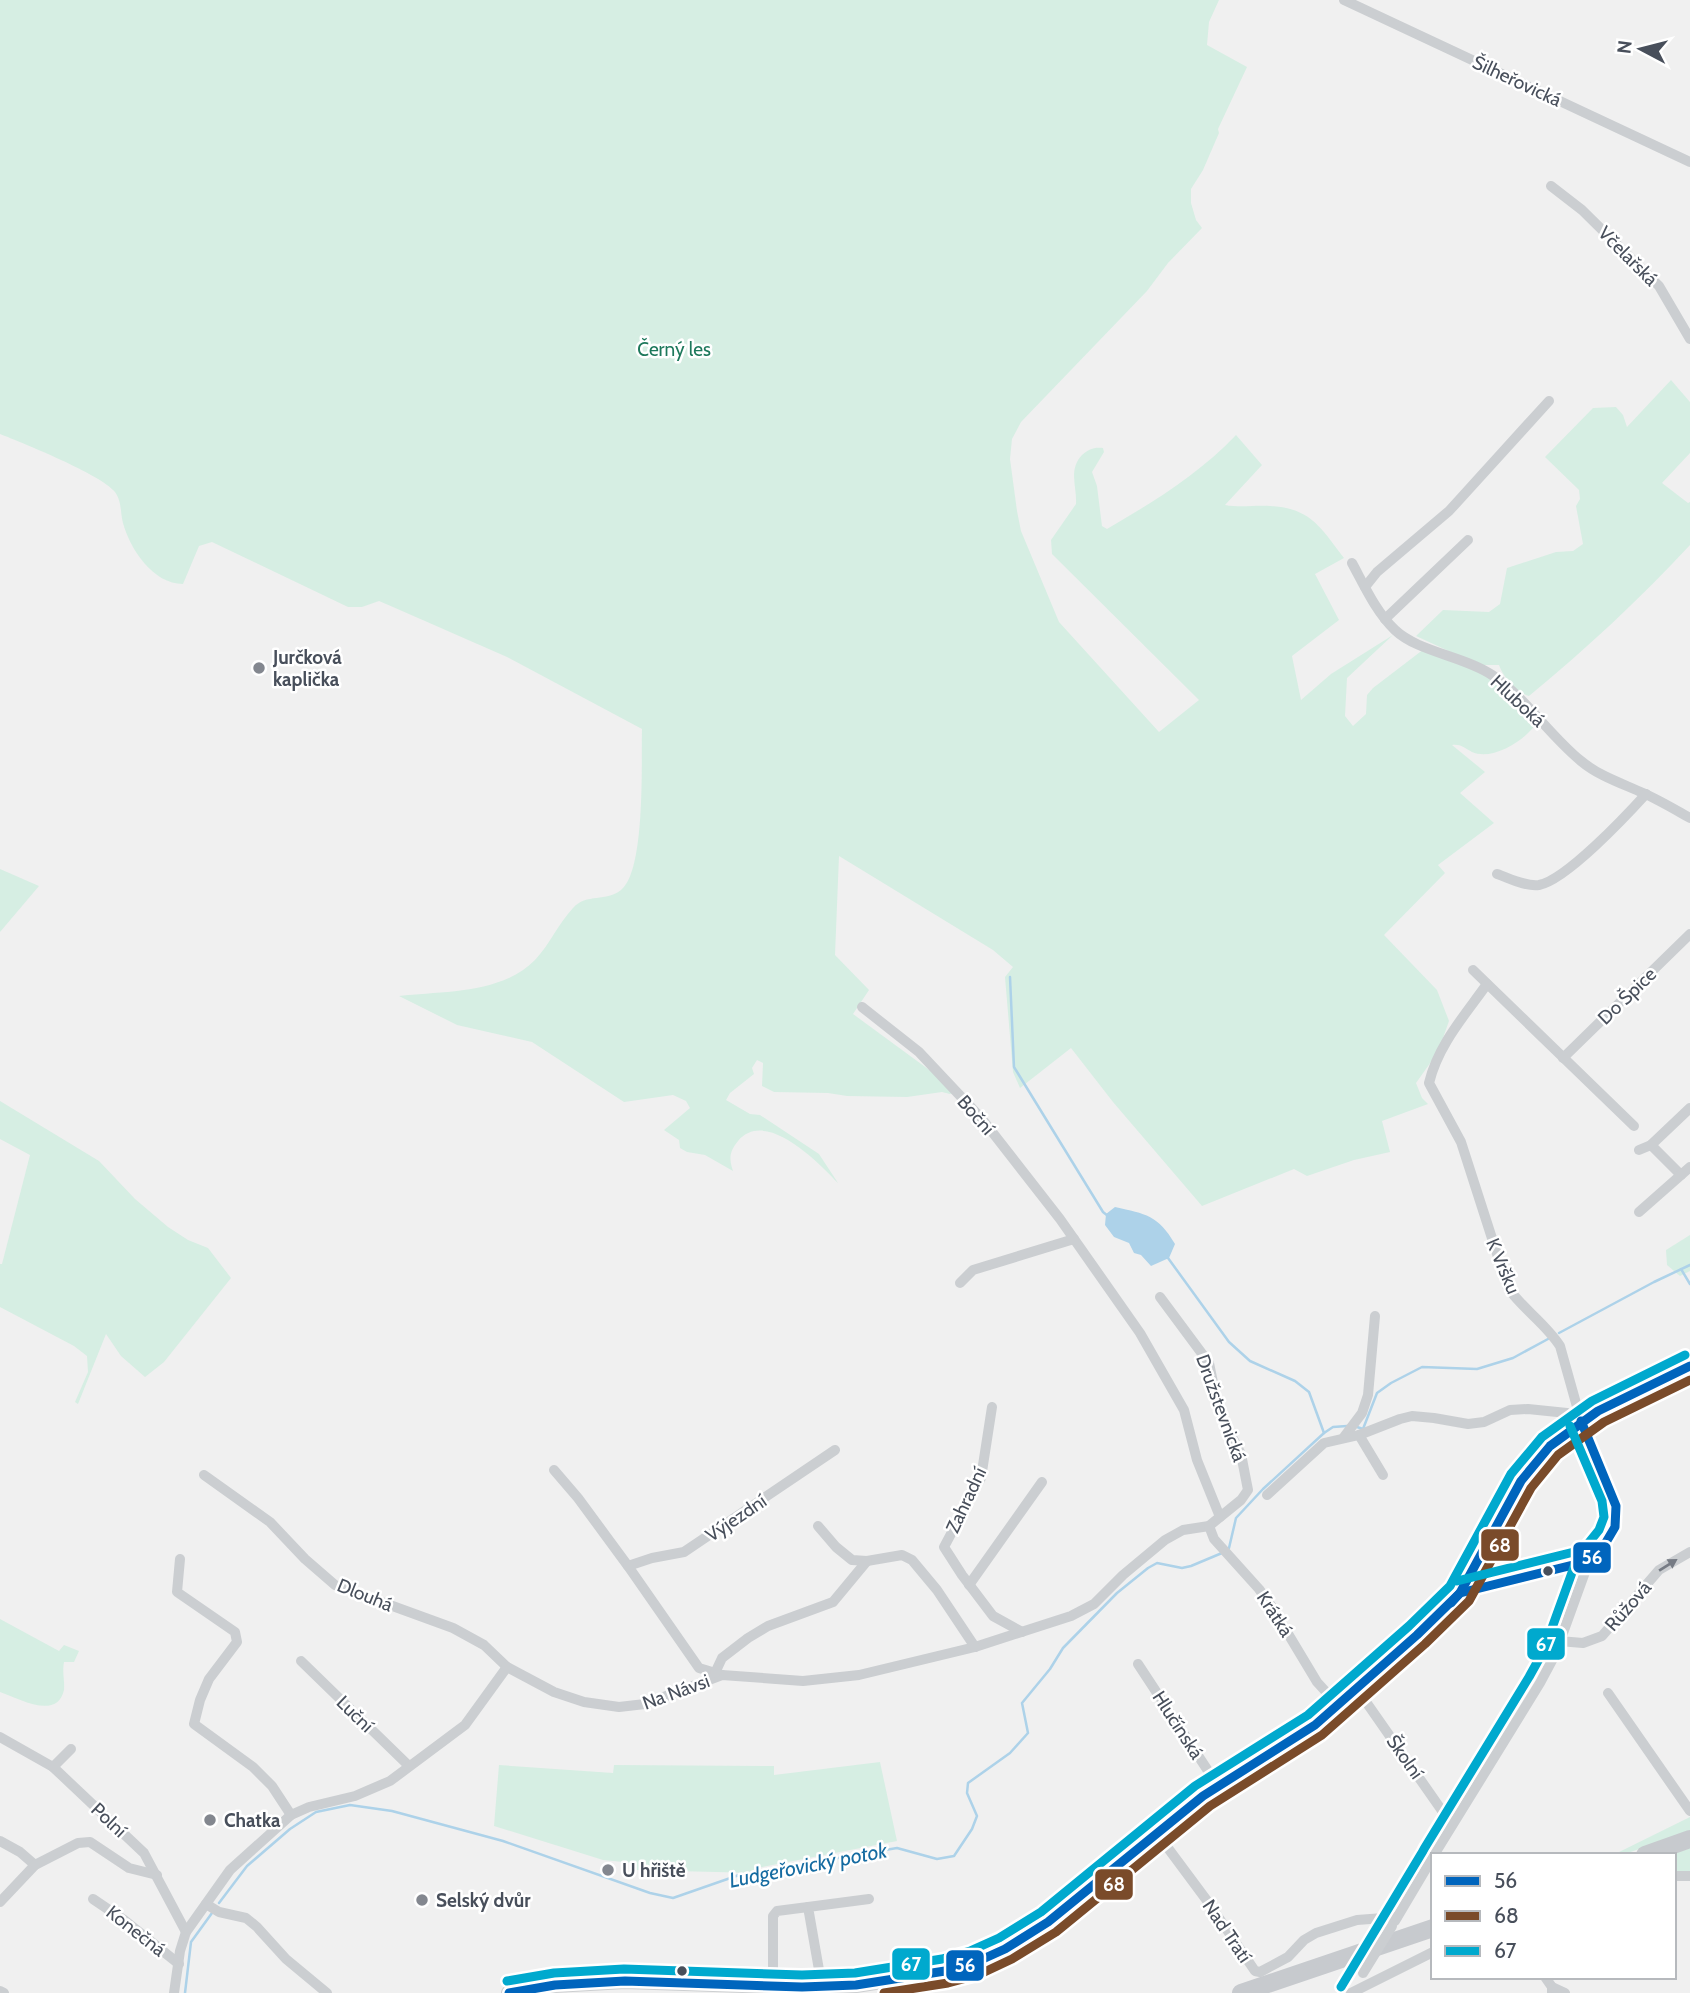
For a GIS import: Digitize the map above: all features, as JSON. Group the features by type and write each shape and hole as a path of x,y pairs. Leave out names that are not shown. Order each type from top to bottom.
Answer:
{"main road":[{"path":"1651,1853 1690,1839"},
{"path":"1241,1993 1431,1929"}],"street":[{"name":"Šilheřovická","path":"1344,0 1690,162"},
{"name":"Včelařská","path":"1550,186 1582,211 1659,286 1690,340"},
{"path":"1365,587 1377,572 1449,511 1549,401"},
{"path":"1385,619 1468,540"},
{"name":"Hluboká","path":"1352,563 1385,619 1396,632 1425,647 1469,662 1493,676 1516,695 1580,760 1598,773 1646,794 1690,818"},
{"path":"1497,874 1539,885 1558,875 1610,832 1646,794"},
{"name":"Do Špice","path":"1563,1058 1690,934"},
{"path":"1473,970 1634,1126"},
{"name":"K Vršku","path":"1435,1853 1540,1684 1589,1561 1611,1536 1617,1513 1614,1498 1581,1421 1560,1346 1508,1287 1461,1142 1429,1083 1434,1064 1451,1034 1487,984"},
{"name":"Boční","path":"862,1007 919,1052 982,1119 1074,1239 1140,1333 1184,1410 1197,1460 1220,1517"},
{"path":"1639,1150 1651,1145 1690,1108"},
{"path":"1639,1212 1686,1171 1651,1145"},
{"path":"960,1283 973,1270 1074,1239"},
{"path":"967,1259 973,1270"},
{"name":"Družstevnická","path":"1160,1297 1209,1363 1219,1412 1241,1454 1248,1490"},
{"path":"1267,1495 1324,1443 1348,1430 1362,1413 1368,1395 1375,1316"},
{"path":"509,1993 555,1985 599,1987 654,1980 734,1989 773,1985 822,1987 877,1983 946,1971 987,1957 1048,1922 1156,1832 1218,1786 1296,1738 1338,1705 1460,1593 1521,1481 1550,1446 1581,1421 1690,1366"},
{"name":"Zahradní","path":"992,1407 981,1478 944,1547 993,1616 1022,1632"},
{"path":"1359,1435 1412,1416 1468,1424 1484,1422 1510,1410 1519,1409 1567,1413 1581,1421"},
{"path":"1348,1430 1359,1435 1383,1475"},
{"name":"Výjezdní","path":"628,1566 684,1552 835,1450"},
{"path":"554,1470 628,1566 699,1668 718,1674 722,1658 748,1638 768,1626 833,1602 867,1562"},
{"name":"Dlouhá","path":"204,1475 270,1522 304,1559 335,1585 453,1628 484,1644 507,1667"},
{"path":"969,1585 1042,1482"},
{"name":"Na Návsi","path":"507,1667 567,1698 600,1706 619,1707 645,1704 718,1674 803,1681 859,1675 975,1647 1071,1616 1094,1604 1165,1539 1183,1530 1209,1525 1241,1500 1248,1490"},
{"path":"818,1525 844,1555 852,1560 867,1562 902,1555 912,1560 943,1599 975,1647"},
{"name":"Krátká","path":"1209,1525 1214,1539 1272,1607 1317,1682 1338,1705"},
{"name":"Růžová","path":"1559,1641 1583,1643 1602,1636 1658,1570 1690,1552"},
{"path":"180,1559 177,1592 235,1632 237,1642 209,1679 194,1724 253,1767 272,1786 291,1815"},
{"path":"1460,1593 1589,1561"},
{"name":"Luční","path":"301,1661 409,1766"},
{"name":"Hlučínská","path":"1138,1664 1218,1786"},
{"path":"174,1993 186,1932 230,1870 291,1815 309,1807 355,1796 390,1781 465,1725 507,1667"},
{"name":"Školní","path":"1357,1689 1452,1825"},
{"path":"1608,1693 1690,1811"},
{"name":"Polní","path":"0,1737 53,1768 144,1853 186,1932"},
{"path":"53,1768 71,1749"},
{"name":"Nad Tratí","path":"1156,1832 1255,1971 1260,1972 1283,1960 1315,1933 1357,1920 1395,1922"},
{"path":"0,1841 20,1852 35,1865"},
{"path":"0,1902 35,1865 78,1843 90,1842 129,1868 157,1875"},
{"name":"K Vršku","path":"1351,1993 1431,1859"},
{"name":"Konečná","path":"93,1899 179,1964"},
{"path":"773,1985 773,1916 777,1911 869,1899"},
{"path":"206,1904 219,1912 246,1918 286,1959 327,1993"},
{"path":"808,1907 822,1987"},
{"path":"1351,1993 1431,1953"},
{"path":"1552,1990 1564,1990 1565,1993"}],"green space":[{"name":"Černý les","path":"0,0 1219,0 1209,22 1207,45 1247,67 1218,129 1219,133 1203,170 1191,189 1191,203 1196,220 1202,228 1168,263 1147,291 1021,422 1012,439 1010,459 1017,511 1021,531 1059,622 1159,732 1199,700 1052,554 1051,540 1076,504 1075,466 1087,451 1103,448 1104,452 1092,472 1097,486 1102,526 1107,529 1191,475 1236,435 1262,465 1225,505 1270,506 1305,515 1314,521 1344,558 1315,574 1339,620 1292,656 1301,700 1331,674 1393,635 1347,678 1345,716 1353,726 1366,714 1367,695 1373,688 1424,649 1490,678 1508,693 1535,725 1516,743 1498,752 1480,754 1452,745 1485,772 1460,793 1494,823 1438,865 1445,873 1384,935 1437,990 1449,1021 1438,1052 1416,1083 1422,1098 1428,1104 1382,1121 1390,1152 1354,1160 1307,1176 1294,1169 1202,1206 1113,1102 1071,1048 1020,1088 1013,1072 1005,977 1013,967 993,950 839,856 835,955 869,990 853,1014 958,1091 907,1097 774,1092 762,1086 763,1063 757,1060 752,1068 754,1074 730,1093 726,1100 750,1114 760,1115 819,1154 838,1183 791,1142 777,1134 763,1131 750,1132 735,1145 731,1156 733,1171 705,1155 687,1152 680,1148 679,1140 664,1130 690,1108 686,1101 673,1095 624,1102 532,1042 457,1025 399,996 471,989 506,979 535,960 578,903 609,896 621,890 629,879 635,861 638,839 642,789 642,729 507,657 393,607 379,601 362,607 348,607 212,542 199,546 183,584 162,578 144,563 131,544 115,492 95,477 0,434"},
{"path":"1671,380 1690,402 1690,453 1662,483 1690,502 1690,545 1652,585 1592,642 1529,696 1511,684 1499,665 1479,665 1416,636 1443,610 1489,612 1500,604 1507,568 1556,552 1573,551 1583,544 1576,506 1580,499 1579,490 1545,457 1593,408 1616,407 1623,415 1627,427"},
{"path":"0,869 39,886 0,932"},
{"path":"0,1101 99,1161 135,1199 168,1227 188,1240 208,1248 231,1278 164,1362 145,1377 121,1356 106,1334 78,1404 75,1402 88,1372 87,1356 74,1346 0,1307 0,1264 30,1155 0,1139"},
{"path":"1690,1235 1690,1271 1680,1276 1667,1265 1666,1250"},
{"path":"0,1619 59,1651 64,1645 79,1651 74,1662 64,1662 64,1690 54,1704 36,1705 0,1692"},
{"path":"880,1762 897,1841 757,1868 757,1873 633,1870 633,1863 603,1860 494,1826 499,1765 613,1773 614,1765 774,1766 774,1775"},
{"path":"1690,1817 1690,1831 1628,1853 1617,1853"},
{"path":"1690,1848 1690,1872 1676,1873 1676,1853"}],"water":[{"path":"1115,1207 1143,1214 1157,1221 1175,1244 1169,1258 1151,1266 1141,1255 1134,1253 1129,1243 1114,1237 1105,1225 1106,1214"}],"waterway":[{"path":"1010,977 1014,1067 1108,1216"},
{"path":"1168,1258 1229,1342 1250,1361 1295,1381 1309,1392 1324,1433"},
{"name":"Ludgeřovický potok","path":"1559,1333 1690,1265"},
{"path":"1681,1269 1690,1284"},
{"name":"Ludgeřovický potok","path":"1357,1427 1363,1429 1377,1393 1422,1367 1477,1369 1513,1358 1548,1339"},
{"name":"Ludgeřovický potok","path":"1229,1548 1236,1518 1263,1489 1324,1433 1333,1427 1347,1426"},
{"name":"Ludgeřovický potok","path":"219,1903 247,1866 290,1829 316,1812 350,1805 392,1811 503,1841 650,1893 673,1898 739,1875 897,1848 937,1859 954,1856 972,1829 977,1816 967,1793 968,1783 1010,1753 1028,1733 1022,1703 1050,1669 1063,1648 1117,1593 1148,1568 1157,1563 1182,1568 1222,1553"},
{"name":"Ludgeřovický potok","path":"185,1993 191,1942 212,1913"}],"transit line":[{"name":"67","path":"507,1981 554,1973 624,1969 802,1975 855,1973 942,1959 970,1951 999,1938 1041,1912 1195,1786 1308,1715 1450,1586 1511,1474 1542,1437 1592,1401 1685,1355"},
{"name":"56","path":"509,1993 555,1985 625,1981 802,1987 856,1985 945,1971 974,1963 1005,1949 1048,1922 1203,1796 1315,1725 1417,1635 1460,1593 1521,1481 1550,1446 1598,1411 1690,1366"},
{"name":"68","path":"884,1993 948,1983 978,1975 1012,1959 1056,1932 1210,1806 1322,1735 1425,1644 1469,1601 1531,1488 1558,1455 1604,1422 1690,1380"},
{"name":"56","path":"1451,1603 1460,1593 1589,1561 1605,1544 1615,1527 1616,1506 1581,1421"},
{"name":"67","path":"1424,1849 1544,1650 1578,1556 1599,1530 1604,1517 1602,1501 1570,1426"},
{"name":"67","path":"1457,1581 1586,1549"},
{"name":"67","path":"1341,1987 1423,1851"}],"place":[{"name":"Jurčková kaplička","path":"259,668"},
{"name":"Chatka","path":"210,1820"},
{"name":"U hřiště","path":"608,1870"},
{"name":"Selský dvůr","path":"422,1900"}]}
